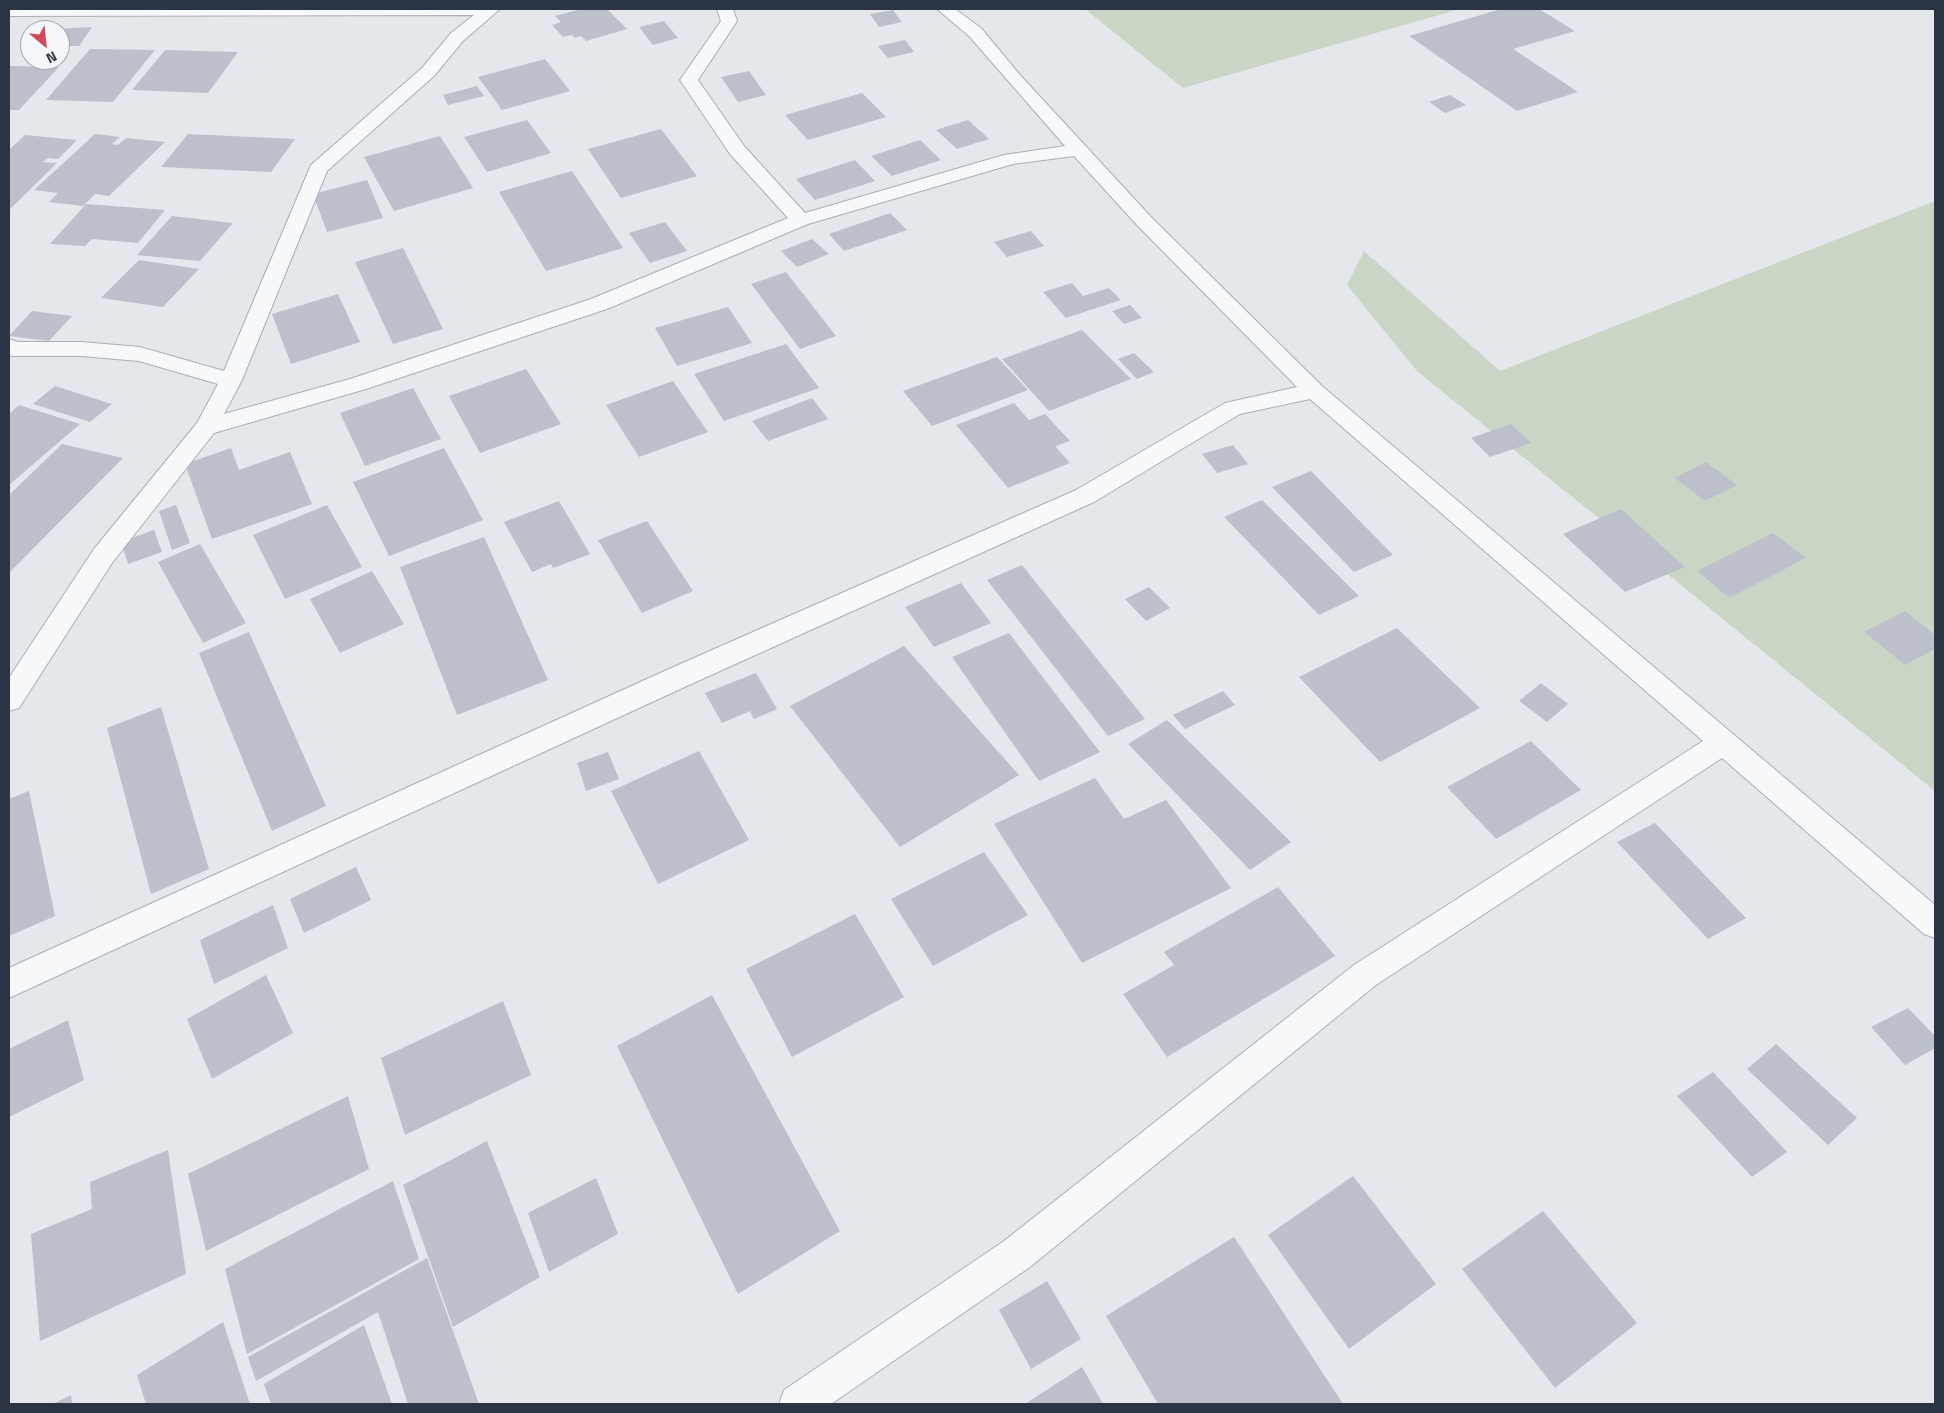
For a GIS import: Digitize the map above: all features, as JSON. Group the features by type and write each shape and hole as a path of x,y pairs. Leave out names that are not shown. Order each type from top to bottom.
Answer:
{"street":[{"path":"725,9 729,20 689,80 736,150 801,220"},
{"path":"945,9 975,32 1014,79 1144,221 1314,391 1935,924"},
{"path":"9,12 492,10"},
{"path":"9,700 103,556 206,428 231,380 318,169 428,72 457,37 492,10"},
{"path":"206,428 358,384 599,304 801,220 1011,159 1080,149"},
{"path":"9,346 13,350 82,349 140,354 231,380"},
{"path":"9,983 679,677 1085,496 1233,408 1314,391"},
{"path":"798,1404 1017,1254 1364,975 1723,744"}],"green space":[{"path":"1085,9 1460,9 1183,88"},
{"path":"1935,201 1935,791 1417,371 1347,285 1364,251 1500,371"}],"building":[{"path":"581,9 607,9 627,29 586,41 581,36 575,38 572,35 563,37 552,25 561,22 555,16"},
{"path":"1501,9 1539,9 1575,31 1513,49 1578,92 1517,111 1409,36"},
{"path":"893,10 902,22 879,27 870,14"},
{"path":"664,21 678,38 653,45 639,27"},
{"path":"92,27 79,46 70,46 70,28"},
{"path":"905,40 914,52 888,58 878,46"},
{"path":"90,49 155,50 113,102 46,100"},
{"path":"165,50 238,52 208,93 132,90"},
{"path":"545,59 570,91 502,110 478,77"},
{"path":"9,66 20,66 20,70 56,70 19,110 9,110"},
{"path":"749,71 766,95 738,102 721,77"},
{"path":"477,86 484,96 448,105 443,95"},
{"path":"862,93 886,117 808,140 785,115"},
{"path":"1450,95 1466,105 1445,113 1429,102"},
{"path":"527,120 551,153 487,172 464,137"},
{"path":"968,120 989,139 957,149 936,130"},
{"path":"661,129 697,176 621,198 588,149"},
{"path":"95,134 120,137 112,144 118,145 126,138 165,142 109,196 95,194 83,206 49,202 58,193 34,190"},
{"path":"188,134 295,139 271,172 161,167"},
{"path":"25,135 77,140 58,159 48,158 43,162 57,163 9,210 9,150"},
{"path":"440,136 473,188 394,211 364,157"},
{"path":"920,140 941,160 892,176 871,156"},
{"path":"855,160 875,181 815,200 796,179"},
{"path":"572,171 623,248 546,271 499,192"},
{"path":"367,180 383,218 327,232 313,194"},
{"path":"86,204 165,210 138,243 92,239 85,246 50,244"},
{"path":"890,213 907,230 844,251 829,234"},
{"path":"172,216 233,223 200,261 137,255"},
{"path":"665,222 687,251 650,263 629,233"},
{"path":"1031,231 1044,246 1007,257 994,242"},
{"path":"812,239 829,254 797,267 781,251"},
{"path":"403,248 443,329 393,344 355,262"},
{"path":"139,260 199,269 163,307 101,298"},
{"path":"786,272 836,336 800,349 751,284"},
{"path":"1072,283 1083,296 1109,288 1121,300 1066,318 1043,292"},
{"path":"338,294 360,342 291,364 272,314"},
{"path":"1130,305 1142,318 1124,324 1112,311"},
{"path":"728,307 752,343 677,366 655,328"},
{"path":"32,311 72,316 49,341 9,336"},
{"path":"1082,330 1131,379 1049,411 1002,359"},
{"path":"786,344 819,388 724,421 694,374"},
{"path":"1134,353 1154,372 1137,379 1118,359"},
{"path":"997,357 1028,390 932,426 903,391"},
{"path":"526,369 561,424 480,453 449,396"},
{"path":"673,381 708,432 639,457 606,405"},
{"path":"55,386 112,404 90,422 33,404"},
{"path":"413,388 441,439 365,466 340,413"},
{"path":"812,398 828,419 768,441 752,421"},
{"path":"1014,403 1029,420 1045,414 1070,441 1055,446 1070,463 1008,488 956,425"},
{"path":"19,405 80,424 9,485 9,414"},
{"path":"1511,424 1531,443 1490,457 1471,438"},
{"path":"62,444 123,458 9,573 9,495"},
{"path":"1233,445 1248,464 1217,473 1202,454"},
{"path":"231,448 239,470 290,452 312,504 212,539 185,464"},
{"path":"444,448 483,520 389,556 353,482"},
{"path":"1706,462 1737,485 1705,501 1675,478"},
{"path":"1311,471 1393,555 1354,572 1272,487"},
{"path":"1262,500 1359,596 1319,615 1224,517"},
{"path":"559,501 590,554 553,568 551,564 532,572 504,522"},
{"path":"176,505 190,543 172,550 159,511"},
{"path":"327,505 362,567 285,599 253,535"},
{"path":"1621,509 1685,567 1625,592 1563,534"},
{"path":"647,521 693,591 642,613 598,540"},
{"path":"154,530 162,552 128,564 121,542"},
{"path":"1773,533 1806,558 1729,598 1697,571"},
{"path":"484,537 548,680 457,715 400,567"},
{"path":"200,544 246,623 203,643 158,562"},
{"path":"1022,565 1145,719 1108,736 987,580"},
{"path":"372,571 404,624 340,653 310,599"},
{"path":"961,583 991,623 934,647 905,607"},
{"path":"1149,587 1170,608 1146,621 1125,599"},
{"path":"1905,611 1935,635 1935,649 1905,665 1864,632"},
{"path":"1397,628 1480,708 1380,762 1299,677"},
{"path":"249,632 326,806 272,831 199,653"},
{"path":"1009,633 1100,752 1039,781 952,657"},
{"path":"904,646 1019,775 900,847 790,706"},
{"path":"756,673 777,709 754,719 750,711 722,723 705,693"},
{"path":"1541,683 1568,704 1547,722 1519,701"},
{"path":"1223,691 1235,705 1185,729 1173,715"},
{"path":"161,707 209,869 151,894 107,728"},
{"path":"1167,720 1291,842 1250,870 1128,744"},
{"path":"1531,741 1581,790 1496,839 1447,787"},
{"path":"699,751 749,840 658,884 611,791"},
{"path":"608,752 619,779 586,791 577,763"},
{"path":"1095,778 1124,819 1166,800 1231,888 1082,963 994,824"},
{"path":"29,791 55,916 9,936 9,799"},
{"path":"1655,823 1746,918 1708,939 1617,842"},
{"path":"984,852 1028,915 933,966 891,899"},
{"path":"356,867 371,900 304,933 290,899"},
{"path":"1278,887 1335,956 1167,1057 1123,994 1174,965 1164,952"},
{"path":"273,905 288,948 214,984 200,940"},
{"path":"855,914 904,997 792,1057 746,969"},
{"path":"266,975 293,1033 212,1079 187,1019"},
{"path":"712,995 840,1231 738,1294 617,1046"},
{"path":"503,1001 531,1075 405,1135 381,1058"},
{"path":"1908,1008 1935,1036 1935,1048 1905,1065 1871,1027"},
{"path":"68,1020 84,1080 9,1117 9,1049"},
{"path":"1776,1044 1857,1118 1828,1145 1747,1069"},
{"path":"1713,1072 1787,1152 1752,1177 1677,1096"},
{"path":"348,1096 369,1169 206,1251 188,1174"},
{"path":"487,1141 540,1277 453,1327 403,1185"},
{"path":"168,1150 186,1274 40,1341 31,1234 92,1209 90,1182"},
{"path":"1353,1176 1436,1284 1349,1349 1268,1235"},
{"path":"596,1178 618,1234 549,1272 528,1213"},
{"path":"393,1181 419,1259 247,1354 225,1269"},
{"path":"1543,1211 1637,1323 1555,1388 1462,1269"},
{"path":"1234,1237 1343,1404 1158,1404 1106,1316"},
{"path":"427,1258 479,1404 408,1404 378,1312 256,1381 248,1357"},
{"path":"1047,1281 1081,1339 1031,1369 999,1310"},
{"path":"223,1322 250,1404 146,1404 137,1375"},
{"path":"364,1325 392,1404 271,1404 264,1384"},
{"path":"1082,1367 1103,1404 1025,1404"},
{"path":"71,1395 72,1404 53,1404"}]}
